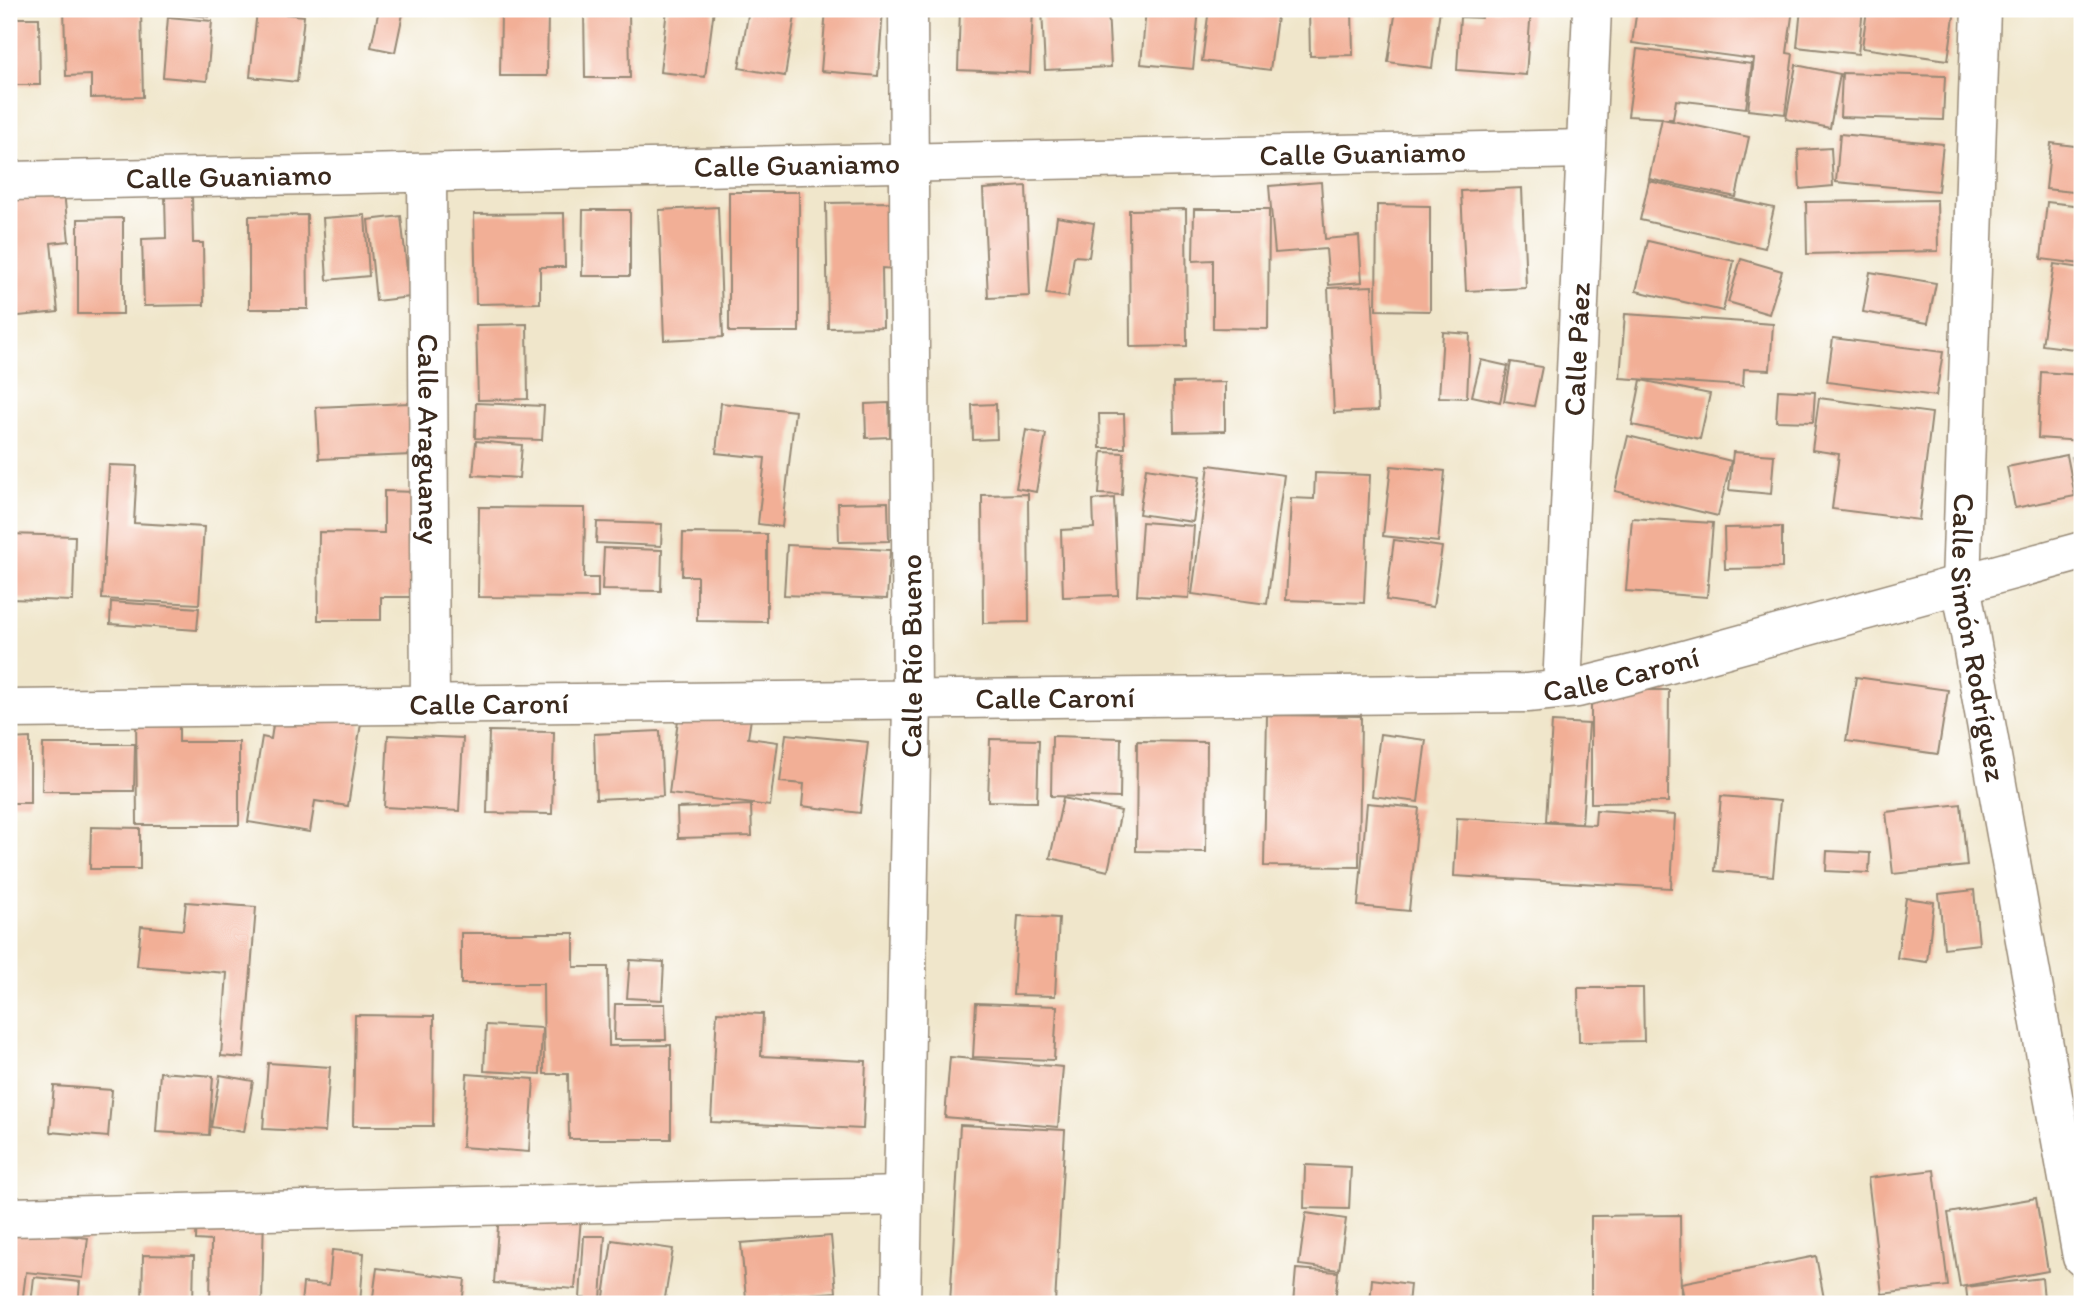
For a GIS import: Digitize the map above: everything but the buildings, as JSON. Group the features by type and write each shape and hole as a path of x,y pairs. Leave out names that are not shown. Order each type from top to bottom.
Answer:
{"street":[{"name":"Calle Río Bueno","path":"901,1304 912,701 908,9"},
{"name":"Calle Páez","path":"1562,689 1591,9"},
{"name":"Calle Simón Rodríguez","path":"1982,9 1961,584 2082,1257"},
{"name":"Calle Guaniamo","path":"9,181 1586,149"},
{"name":"Calle Araguaney","path":"427,173 430,705"},
{"name":"Calle Caroní","path":"9,709 1465,695 1562,689 1633,674 2082,551"},
{"path":"9,1217 903,1196"}]}
